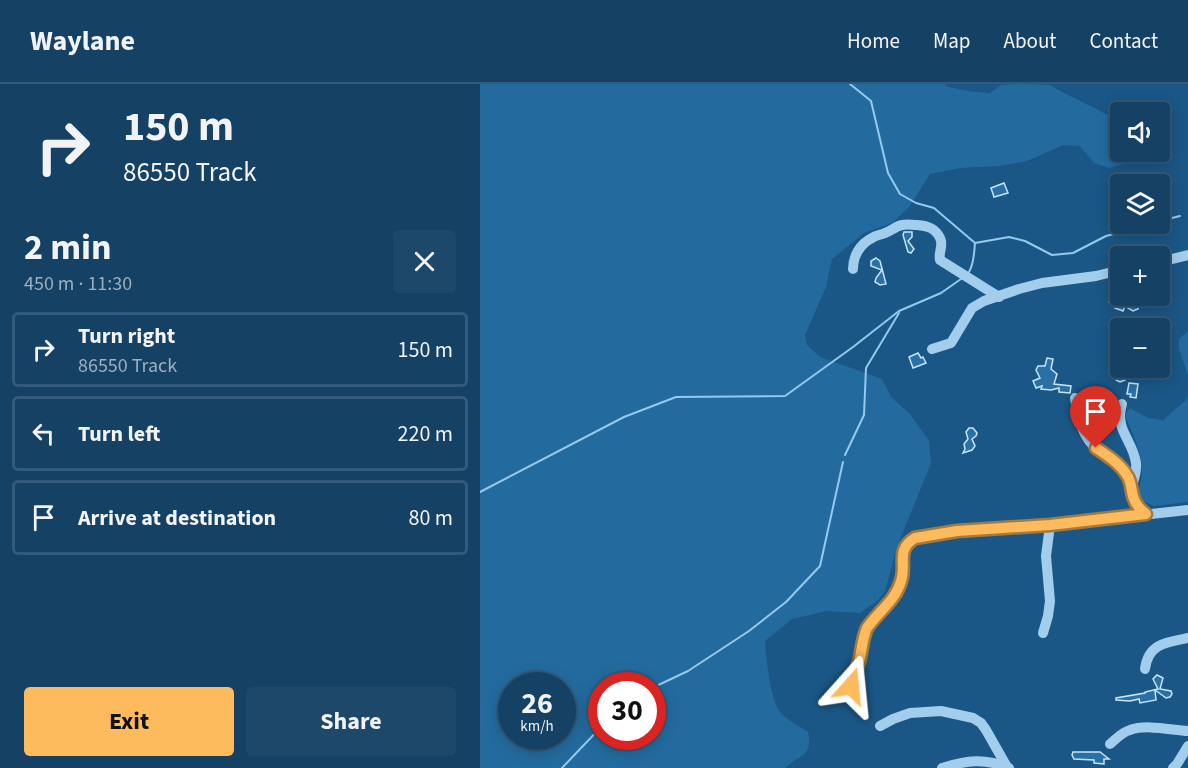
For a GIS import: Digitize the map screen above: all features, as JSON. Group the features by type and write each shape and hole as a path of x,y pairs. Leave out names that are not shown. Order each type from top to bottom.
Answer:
{"street":[{"path":"853,269 855,255 864,243 872,238 905,225 929,226 941,240 940,260 999,297"},
{"path":"1170,260 1188,255"},
{"path":"933,349 951,344 972,309 984,301 1042,283 1110,272"},
{"path":"1075,398 1081,424 1088,440 1119,465 1128,477 1133,499 1146,514"},
{"path":"1122,404 1119,419 1136,463 1132,487"},
{"path":"858,701 851,686 864,635 870,623 898,590 903,577 903,550 909,541 926,535 957,531 1050,525 1188,510"},
{"path":"1043,633 1050,602 1046,556 1050,525"},
{"path":"1145,669 1147,658 1154,649 1161,644 1188,638"},
{"path":"880,726 893,718 941,711 973,718 986,730 1008,767"},
{"path":"1110,744 1130,729 1188,731"},
{"path":"1173,768 1188,746"},
{"path":"942,768 980,761 1008,767"}],"shaded area":[{"path":"480,84 945,84 953,88 990,93 1001,85 1050,85 1110,116 1110,162 1131,162 1109,168 1094,163 1080,146 1063,145 1027,161 998,166 960,168 930,174 909,207 892,223 864,233 832,259 826,287 805,335 807,345 820,357 882,379 891,397 910,414 929,441 931,463 897,547 885,591 878,600 860,613 827,611 792,619 765,641 769,678 777,706 786,718 808,732 807,751 785,768 480,768"},
{"path":"1188,331 1188,376 1179,349 1179,339"},
{"path":"1188,396 1188,502 1154,506 1143,501 1137,494 1141,480 1141,464 1126,413 1130,408 1148,418 1163,420"}],"building":[{"path":"1004,183 1008,193 994,197 991,188"},
{"path":"904,232 912,232 912,237 908,241 914,249 911,253 908,252"},
{"path":"876,258 880,261 886,284 880,285 875,282 882,270 871,266 871,261"},
{"path":"1116,306 1125,306 1123,311 1115,308"},
{"path":"1125,306 1138,306 1138,309 1133,311"},
{"path":"918,353 926,363 913,368 909,357"},
{"path":"1047,358 1053,359 1051,369 1057,374 1054,384 1071,386 1070,393 1059,392 1059,388 1041,389 1042,386 1036,388 1033,381 1040,378 1036,370 1038,366 1045,366"},
{"path":"1115,378 1124,378 1125,380 1120,382"},
{"path":"1129,383 1138,384 1136,398 1127,394"},
{"path":"969,428 973,428 977,433 972,439 975,446 972,450 963,453 964,444 968,439 966,432"},
{"path":"1157,675 1163,678 1160,689 1171,691 1170,697 1166,698 1155,690 1156,700 1140,703 1139,699 1116,700 1116,698 1158,689 1153,679"},
{"path":"1073,752 1100,752 1109,759 1104,759 1104,764 1094,763 1094,760 1074,759"}],"waterway":[{"path":"850,84 871,101 888,173 900,194 916,203 934,208 975,243"},
{"path":"1170,218 1180,216"},
{"path":"969,272 973,262 975,243 1009,237 1025,241 1052,255 1073,253 1114,234"},
{"path":"480,492 624,417 676,397 785,396 899,311 941,293 961,279"},
{"path":"845,455 864,415 866,368 899,313"},
{"path":"666,681 688,671 749,631 786,602 820,566 843,462"},
{"path":"562,768 588,741"}],"route":[{"path":"851,686 867,628 891,600 901,583 903,550 909,541 926,535 957,531 1050,525 1146,514 1133,499 1132,487 1123,470 1096,448"}]}
